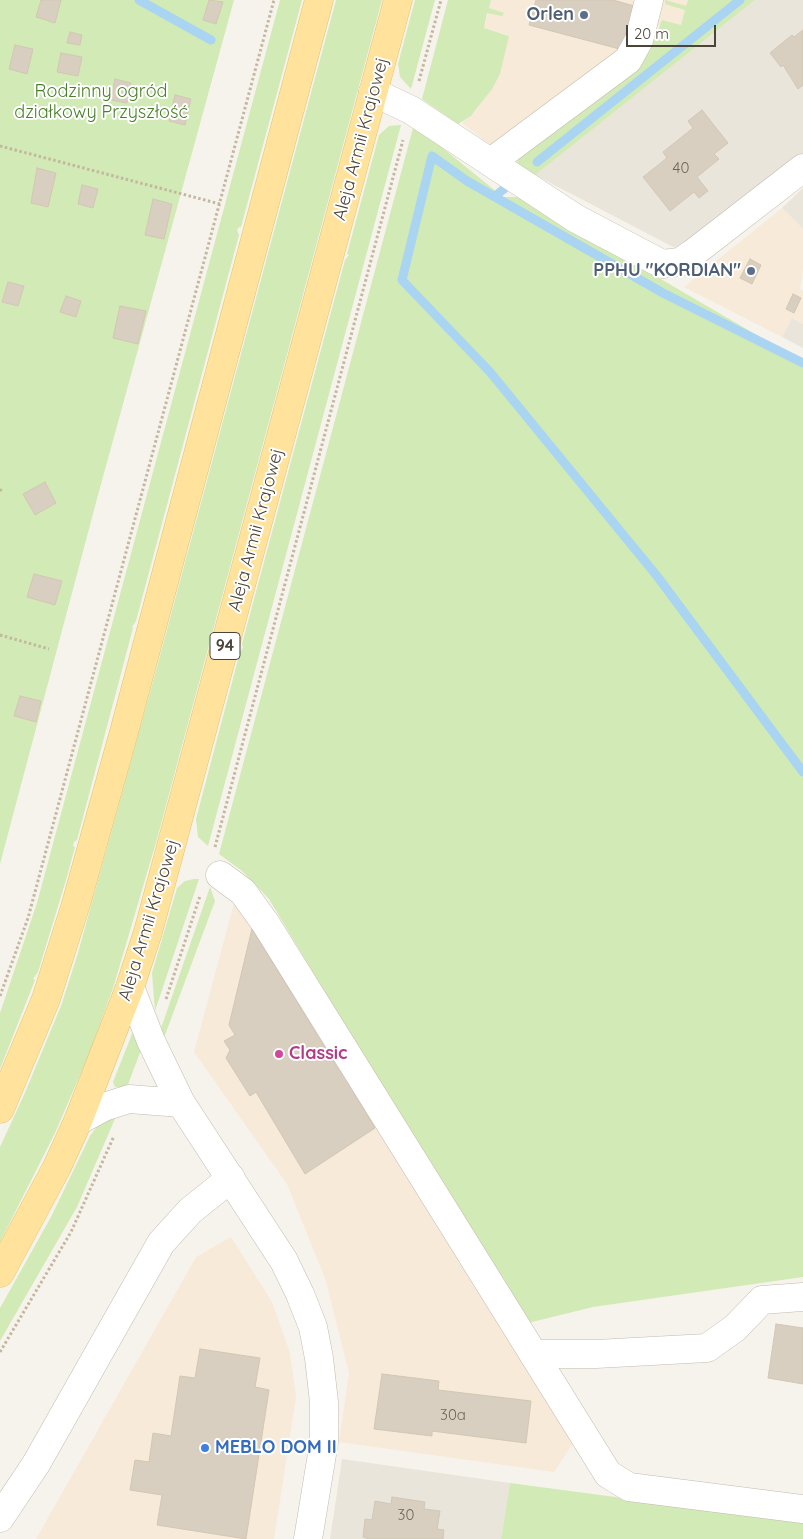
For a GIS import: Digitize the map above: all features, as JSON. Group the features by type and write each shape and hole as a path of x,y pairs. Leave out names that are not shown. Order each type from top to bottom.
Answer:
{"main road":[{"path":"0,1109 46,998 76,904 124,732 319,0"},
{"name":"Aleja Armii Krajowej","path":"0,1273 57,1167 78,1121 130,987 172,843 398,0"}],"street":[{"path":"491,162 628,60 639,40 649,0"},
{"path":"373,92 411,110 576,218 650,259 671,264 680,262 692,254 803,168"},
{"path":"220,876 243,892 266,924 608,1474 629,1487 803,1509"},
{"path":"130,987 151,1041 182,1103 284,1261 300,1294 314,1335 324,1402 324,1442 308,1539"},
{"path":"78,1121 104,1106 129,1099 182,1103"},
{"path":"0,1518 15,1498 41,1455 161,1243 190,1211 231,1178"},
{"path":"534,1354 707,1348 735,1328 762,1300 803,1297"}],"path":[{"path":"0,996 33,899 274,0"},
{"path":"214,848 441,0"},
{"path":"0,146 220,204"},
{"path":"0,635 49,649"},
{"path":"151,1041 201,895"},
{"path":"0,1352 71,1232 97,1178 129,1099"}],"shaded area":[{"path":"491,0 688,0 681,25 665,21 658,26 651,48 637,71 591,101 516,165 462,123 476,111 500,74 508,35 484,28"},
{"path":"755,0 803,0 803,154 760,189 677,249 535,175"},
{"path":"803,188 803,229 782,208"},
{"path":"782,208 803,229 803,270 800,289 803,291 803,324 792,318 782,337 684,287"},
{"path":"792,318 803,324 803,348 782,337"},
{"path":"236,896 577,1437 554,1472 339,1442 349,1373 326,1281 287,1184 194,1052"},
{"path":"231,1237 272,1302 290,1353 296,1397 274,1539 36,1539 196,1257"},
{"path":"342,1459 510,1483 501,1539 330,1539"}],"green space":[{"name":"Rodzinny ogród działkowy Przyszłość","path":"0,0 234,0 98,495 0,864"},
{"path":"280,0 302,0 241,227 237,230 239,235 136,621 132,627 77,840 74,842 73,846 75,847 66,880 38,972 33,979 35,980 0,1069 0,1013 37,903"},
{"path":"336,0 382,0 157,839 114,985 90,1052 55,1133 0,1242 0,1147 61,1006 78,953 157,667"},
{"path":"415,0 435,0 411,89 400,77 398,64"},
{"path":"448,0 491,0 489,8 504,13 502,16 487,13 484,28 509,36 500,74 492,89 471,116 458,124 422,99"},
{"path":"665,0 686,6 688,0 755,0 534,176 516,165 520,157 591,101 637,71 651,48 662,20 681,25 685,10 665,4"},
{"path":"401,125 208,846 198,837 196,819 240,652 243,648 242,644 345,260 349,255 347,254 379,135 389,126"},
{"path":"413,128 434,141 503,197 520,197 803,362 803,1277 593,1307 524,1324 269,899 242,871 219,854"},
{"path":"199,879 155,1011 152,973 177,888 185,881"},
{"path":"210,887 215,901 165,1035 162,1037 160,1031"},
{"path":"132,1034 134,1034 141,1050 127,1087 115,1087 113,1082"},
{"path":"117,1114 77,1207 0,1341 0,1308 51,1217 90,1136 98,1125"},
{"path":"510,1483 803,1522 803,1539 501,1539"}],"building":[{"path":"41,0 61,0 55,23 36,17"},
{"path":"209,0 223,2 216,24 203,20"},
{"path":"536,0 613,0 638,7 627,51 529,25"},
{"path":"803,30 803,85 798,89 783,65 781,67 770,53 792,35 794,37"},
{"path":"70,32 82,35 80,45 67,43"},
{"path":"15,45 33,49 27,74 9,69"},
{"path":"61,53 82,57 78,76 57,72"},
{"path":"115,79 131,83 127,103 111,100"},
{"path":"175,95 191,99 185,125 169,121"},
{"path":"702,110 728,143 714,154 719,159 697,177 708,191 699,198 694,192 670,211 643,177 667,158 663,152 693,128 688,121"},
{"path":"37,168 56,173 48,207 31,203"},
{"path":"82,185 98,189 93,208 78,204"},
{"path":"153,199 172,204 164,239 145,235"},
{"name":"PPHU \"KORDIAN\"","path":"750,259 761,265 752,284 740,278"},
{"path":"8,282 24,286 18,306 2,302"},
{"path":"793,294 801,298 794,313 786,309"},
{"path":"66,296 81,301 76,317 60,312"},
{"path":"120,306 146,311 138,344 113,338"},
{"path":"45,482 56,503 35,515 23,494"},
{"path":"34,574 62,581 55,605 27,597"},
{"path":"20,696 41,701 36,722 14,716"},
{"name":"Classic","path":"252,929 340,1072 344,1070 357,1092 354,1094 375,1128 305,1174 256,1092 250,1096 226,1058 230,1050 224,1041 235,1035 229,1025"},
{"path":"776,1324 803,1328 803,1384 768,1378"},
{"name":"MEBLO DOM II","path":"200,1349 260,1358 255,1387 269,1390 246,1539 157,1525 162,1495 130,1490 135,1460 149,1462 153,1433 171,1436 180,1376 195,1378"},
{"path":"382,1374 439,1381 438,1390 531,1401 526,1443 432,1431 432,1436 374,1429"},
{"path":"392,1497 425,1502 424,1509 440,1511 437,1529 444,1530 443,1539 369,1539 363,1537 365,1519 372,1520 375,1501 391,1504"}],"waterway":[{"path":"139,0 211,40"},
{"path":"537,162 740,0"},
{"path":"803,363 663,293 467,181 432,156 402,280 490,372 657,576 803,772"},
{"path":"495,196 504,189"}],"place":[{"name":"Orlen","path":"584,15"},
{"name":"PPHU \"KORDIAN\"","path":"751,271"},
{"name":"Classic","path":"279,1054"},
{"name":"MEBLO DOM II","path":"205,1448"}]}
